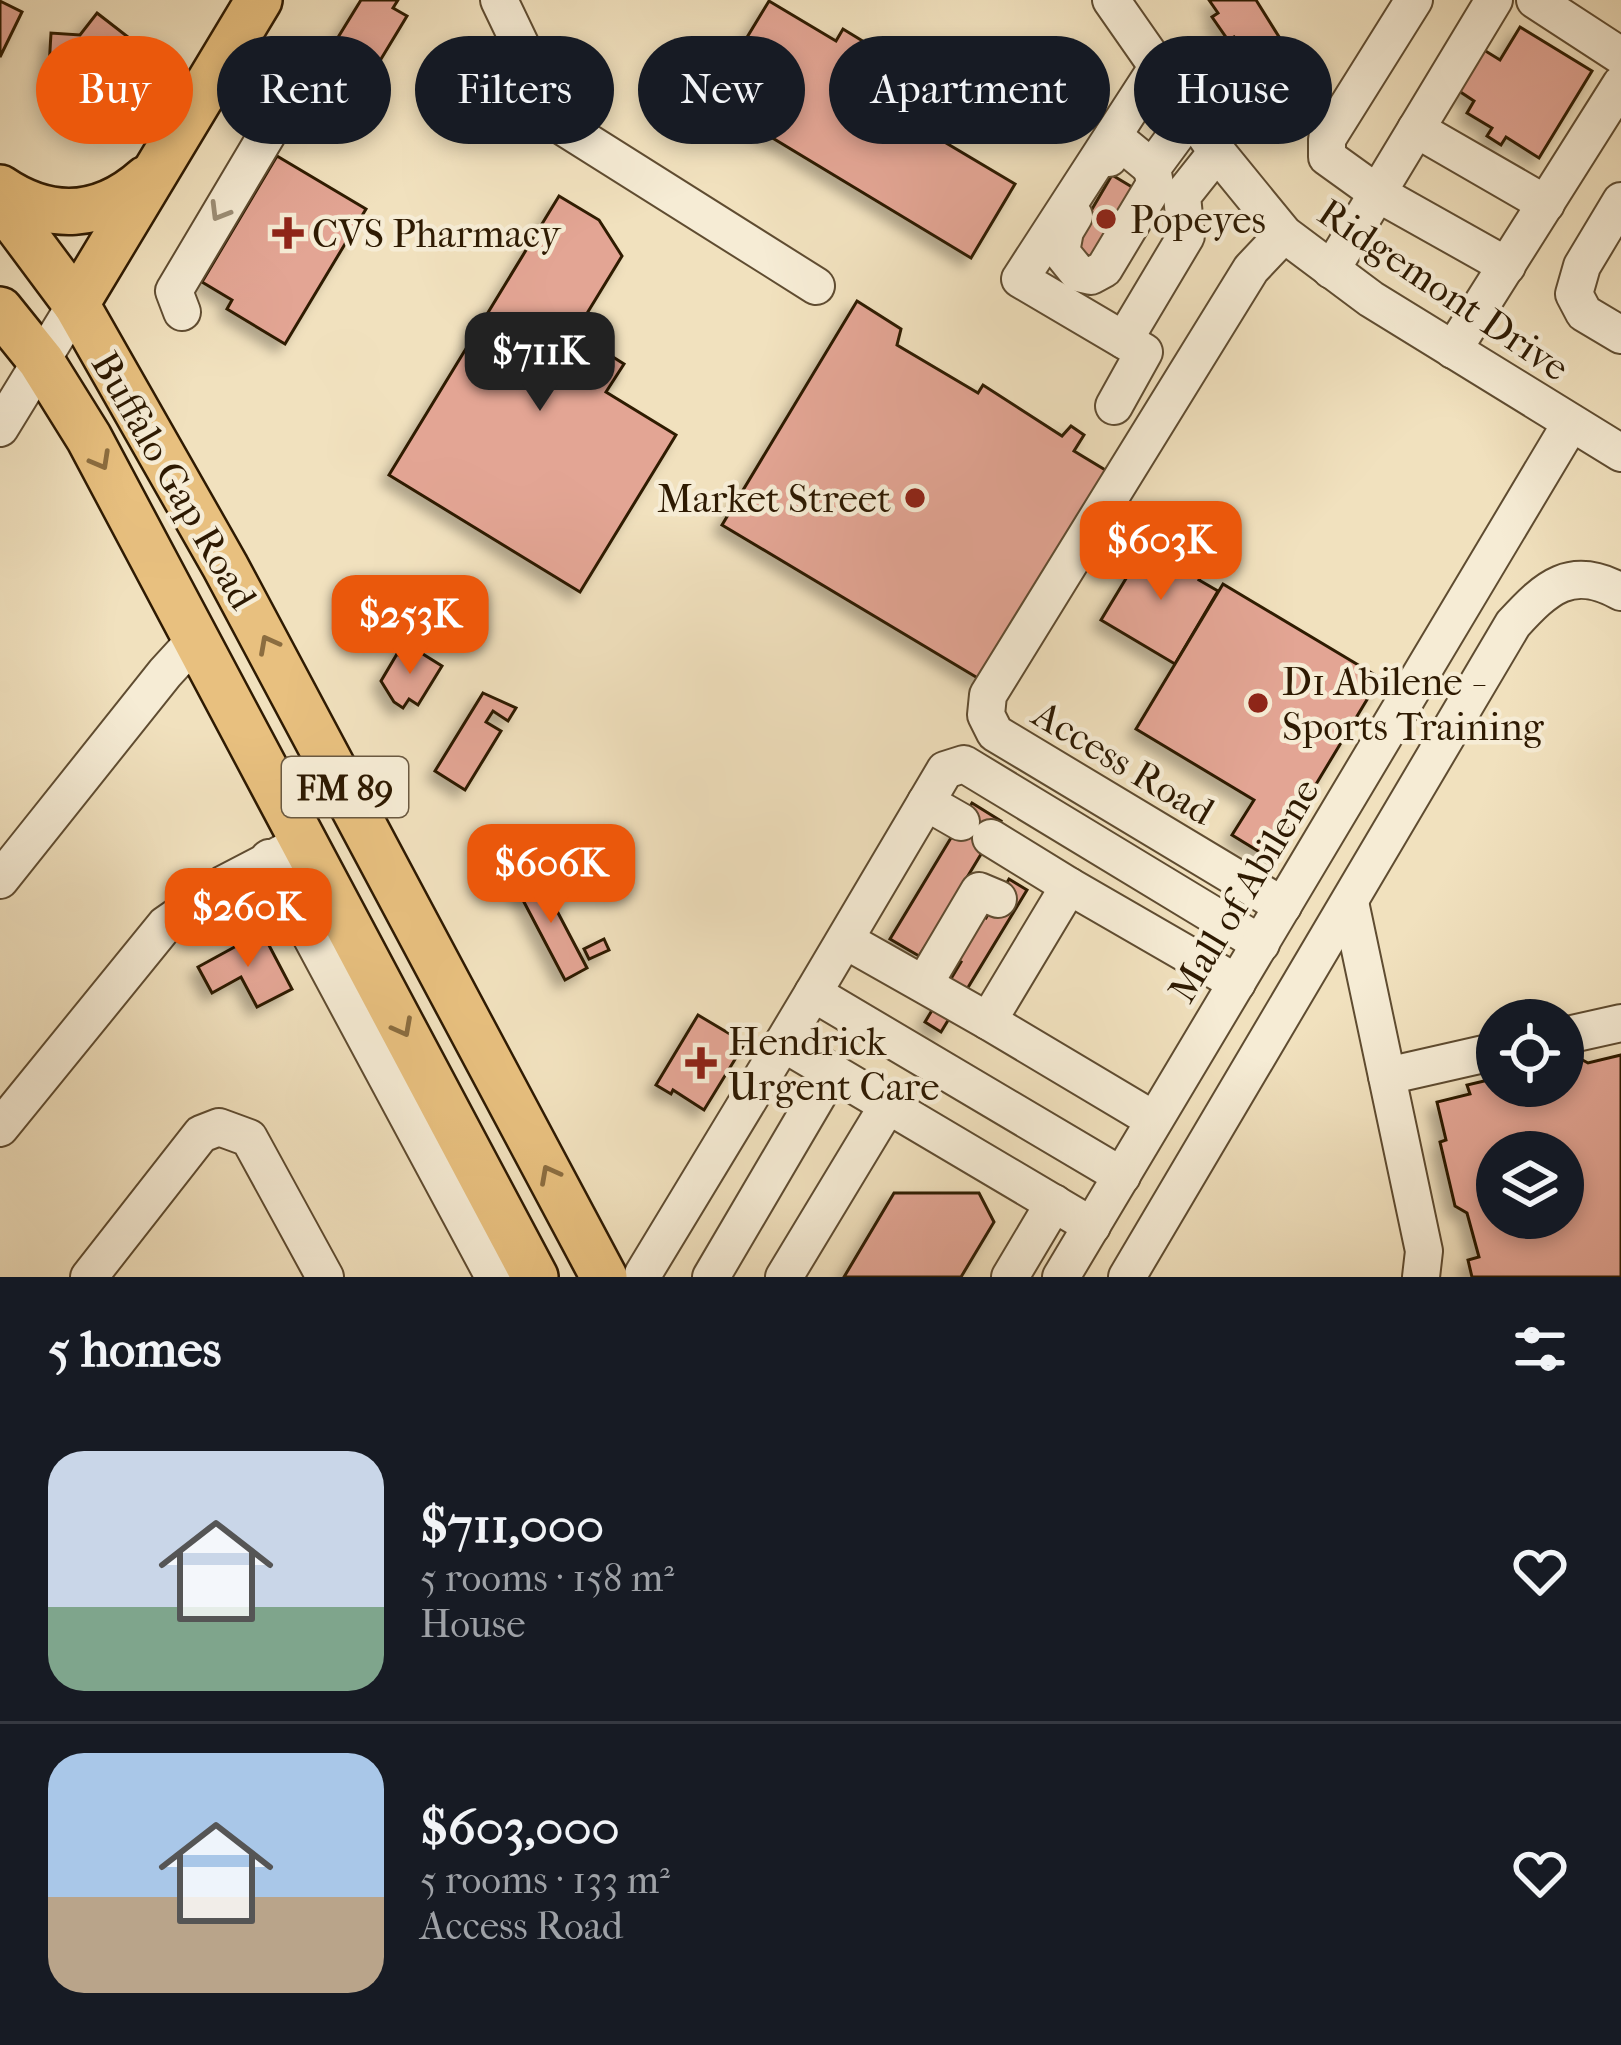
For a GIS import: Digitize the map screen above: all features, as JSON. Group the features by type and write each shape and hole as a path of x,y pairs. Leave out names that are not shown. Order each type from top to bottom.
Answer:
{"main road":[{"path":"76,304 260,0"},
{"path":"0,188 36,209 83,213 129,194 157,169"},
{"name":"Buffalo Gap Road","path":"0,202 76,304 629,1276"},
{"name":"Buffalo Gap Road","path":"0,310 41,361 89,439 197,638 287,851 535,1277"}],"street":[{"path":"499,0 545,96 550,119 816,286"},
{"name":"Ridgemont Drive","path":"1112,0 1137,36"},
{"path":"1414,0 1324,148 1332,164 1507,266"},
{"path":"1331,270 1494,0"},
{"path":"1535,0 1621,56"},
{"path":"1453,350 1621,83"},
{"path":"1114,406 1144,352 1020,279 1134,104"},
{"path":"1416,129 1546,205"},
{"path":"1113,136 1152,168 1155,184 1104,269 1091,276 1078,273 1060,252 1065,231 1109,158 1113,136"},
{"path":"182,312 174,291 261,144"},
{"path":"1152,168 1170,144"},
{"name":"Ridgemont Drive","path":"1211,144 1284,234 1331,270 1621,453"},
{"path":"1124,340 1186,236 1182,196 1217,152"},
{"path":"1621,201 1582,266 1574,294 1583,313 1621,335"},
{"name":"Access Road","path":"1283,907 995,733 986,715 988,695 1251,269 1284,234"},
{"path":"0,428 76,304"},
{"name":"Mall of Abilene","path":"1061,1277 1571,423"},
{"path":"1127,1277 1514,624 1538,597 1564,579 1606,584 1621,592"},
{"path":"0,880 197,638"},
{"path":"629,1276 784,1043 946,770 964,764 1261,944"},
{"path":"926,802 1237,983"},
{"path":"0,1128 165,926 224,884 287,851 494,1277"},
{"path":"988,1021 1019,911 1069,886"},
{"path":"924,985 979,891 1019,911"},
{"path":"1350,902 1424,1251 1421,1277"},
{"path":"845,940 1154,1120"},
{"path":"813,993 1121,1176"},
{"path":"1584,1031 1621,1023"},
{"path":"784,1043 1092,1226"},
{"path":"1387,1076 1476,1056"},
{"path":"710,1277 832,1071"},
{"path":"784,1277 889,1105"},
{"path":"89,1277 201,1134 220,1127 249,1138 325,1277"},
{"path":"1010,1277 1054,1203"},
{"path":"629,1276 675,1261 693,1277"}],"building":[{"path":"361,0 398,0 393,8 407,16 391,42 391,36 339,36"},
{"path":"1209,0 1256,0 1278,36 1225,36 1212,17 1218,13"},
{"path":"0,1 22,12 0,57"},
{"path":"769,1 829,37 829,144 948,144 1015,184 971,258 783,144 805,144 805,36 748,36"},
{"path":"97,13 127,36 51,36 80,35"},
{"path":"1520,27 1592,71 1539,158 1506,137 1501,145 1487,136 1492,128 1467,113 1474,101 1459,91 1484,50 1500,60"},
{"name":"CVS Pharmacy","path":"277,156 366,209 285,344 227,309 232,300 202,282"},
{"name":"Popeyes","path":"1112,175 1142,193 1100,263 1071,245"},
{"path":"559,196 599,220 622,256 575,333 624,364 606,392 676,435 580,592 389,475"},
{"name":"Market Street","path":"857,301 901,329 897,345 978,393 983,385 1062,436 1071,426 1084,435 1074,451 1107,471 981,680 722,525"},
{"path":"1145,547 1165,558 1171,549 1206,569 1199,580 1218,591 1175,664 1101,620"},
{"name":"D1 Abilene - Sports Training","path":"1223,584 1380,678 1271,859 1232,835 1254,800 1136,729"},
{"path":"410,646 442,666 418,705 409,699 403,708 381,681 397,654 403,658"},
{"path":"483,693 516,708 508,721 493,711 486,722 501,731 465,790 435,771"},
{"path":"972,803 1001,821 954,899 986,918 1009,879 1027,890 941,1032 925,1022 961,962 928,942 919,956 890,939"},
{"path":"536,871 587,968 565,980 514,883"},
{"path":"262,932 292,989 257,1007 241,977 212,993 198,967"},
{"path":"604,939 609,950 589,959 584,949"},
{"name":"Hendrick Urgent Care","path":"698,1015 745,1043 704,1110 656,1085"},
{"path":"1621,1055 1621,1277 1472,1277 1468,1260 1479,1257 1467,1213 1455,1206 1440,1142 1446,1140 1437,1102 1470,1094 1467,1085 1476,1083 1476,1107 1584,1107 1584,1061"},
{"path":"894,1193 979,1193 994,1222 961,1277 844,1277"}],"place":[{"name":"Popeyes","path":"1106,219"},
{"name":"CVS Pharmacy","path":"288,233"},
{"name":"Market Street","path":"915,498"},
{"name":"D1 Abilene - Sports Training","path":"1258,703"},
{"name":"Hendrick Urgent Care","path":"701,1063"}]}
